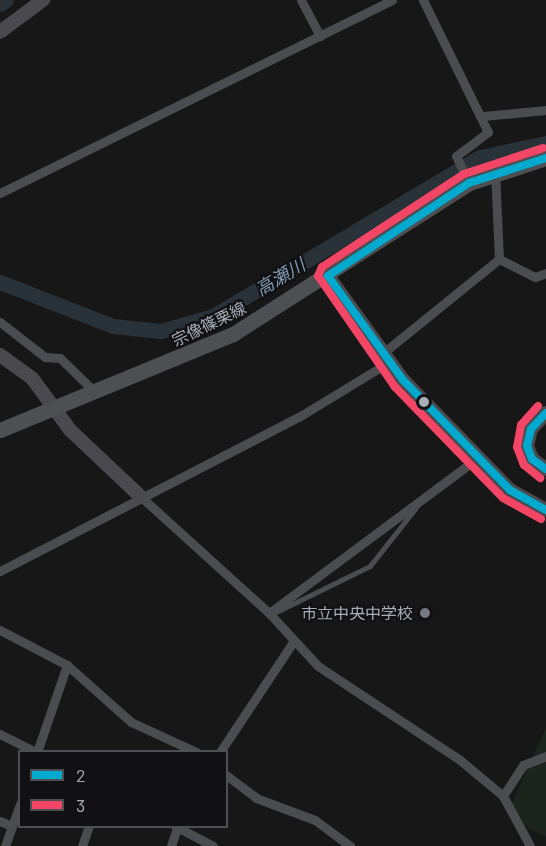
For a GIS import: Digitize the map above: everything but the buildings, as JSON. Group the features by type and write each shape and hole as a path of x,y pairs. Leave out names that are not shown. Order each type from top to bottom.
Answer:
{"main road":[{"name":"宗像篠栗線","path":"1,431 233,334 328,276 467,179 546,158"}],"street":[{"path":"0,32 43,0"},
{"path":"301,0 320,36"},
{"path":"0,193 392,0"},
{"path":"423,0 483,116 488,132 458,159 467,179"},
{"path":"483,116 546,110"},
{"path":"495,170 499,259"},
{"path":"499,259 535,277 546,273"},
{"path":"0,571 140,496 302,416 386,358 499,259"},
{"path":"328,276 386,358 478,458 510,489 546,510"},
{"path":"0,322 45,357 60,358 96,392"},
{"path":"0,355 32,378 70,429 268,613 318,666 460,760 503,796 530,846"},
{"path":"546,413 531,429 527,446 532,459 546,469"},
{"path":"268,613 478,458"},
{"path":"0,630 67,665 130,722 192,750"},
{"path":"221,750 293,642"},
{"path":"38,750 67,665"},
{"path":"0,734 33,750"},
{"path":"503,796 523,765 546,756"},
{"path":"228,777 256,798 315,820 350,846"},
{"path":"5,846 18,810"},
{"path":"0,821 12,826"},
{"path":"82,846 88,828"},
{"path":"171,846 176,828"},
{"path":"178,828 213,846"}],"lane":[{"path":"268,613 283,612 370,566 422,500"}],"shaded area":[{"path":"546,728 546,837 514,820 511,805"}],"waterway":[{"path":"0,4 6,0"},
{"name":"高瀬川","path":"0,282 113,326 161,331 213,316 480,157 546,143"}],"transit line":[{"name":"3","path":"541,519 503,498 395,387 318,276 322,267 464,174 543,148"},
{"name":"2","path":"546,158 469,183 328,276 403,380 510,490 546,510"},
{"name":"3","path":"538,406 521,425 517,447 524,465 540,478"},
{"name":"2","path":"546,413 531,429 527,446 532,459 546,469"}],"place":[{"name":"市立中央中学校","path":"425,613"}]}
